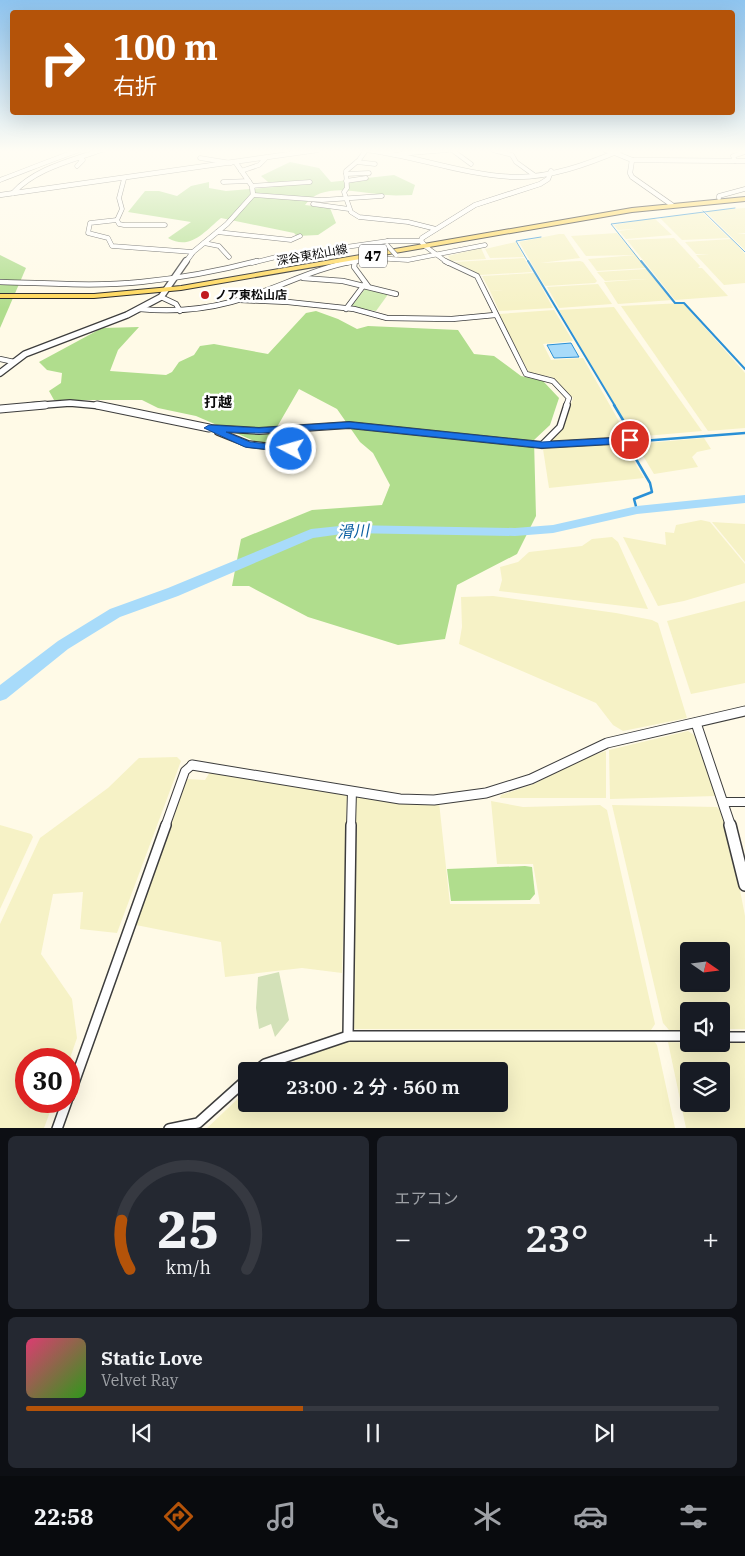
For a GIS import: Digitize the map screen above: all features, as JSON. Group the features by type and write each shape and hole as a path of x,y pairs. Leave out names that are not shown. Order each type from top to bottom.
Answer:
{"main road":[{"name":"深谷東松山線","path":"0,294 86,293 167,288 423,243 682,203"},
{"name":"深谷東松山線","path":"671,204 688,203"}],"street":[{"path":"117,220 122,209 120,203"},
{"path":"0,373 14,362 42,346 140,309 161,297 193,252 217,232 246,203"},
{"path":"310,203 349,208"},
{"path":"347,203 349,208 359,217 408,222 436,229"},
{"path":"0,282 92,284 175,277 226,269 276,256 387,243 423,243 436,229 475,206 485,203"},
{"path":"117,220 119,224 124,225 161,224"},
{"path":"117,220 90,223 88,233 108,238 112,246 193,252"},
{"path":"217,232 294,240 300,236"},
{"path":"270,244 275,238"},
{"path":"204,243 218,245 229,257"},
{"path":"387,243 396,255"},
{"path":"423,243 433,254 477,276 526,374 553,381 569,398 560,427 542,445"},
{"path":"140,309 180,310 239,300 334,265 384,257 402,260 427,257 433,254 454,253 485,245"},
{"path":"354,261 354,267 366,286"},
{"path":"302,277 366,286 396,294"},
{"path":"346,309 366,286"},
{"path":"161,297 176,304 180,310"},
{"path":"239,300 288,302 346,309 387,318 470,318 495,315"},
{"path":"154,310 176,304"},
{"path":"0,360 14,362"},
{"path":"0,409 70,403 92,404 209,428 259,431 349,425 542,445 630,440"},
{"path":"209,428 248,444 291,449"},
{"path":"80,1066 185,771 192,765 400,799 434,800 486,793 531,779 607,744 745,711"},
{"path":"696,723 743,867 745,885"},
{"path":"348,1036 352,791"},
{"path":"722,802 745,802"},
{"path":"270,1062 336,1038 348,1036 680,1036"},
{"path":"730,1036 745,1037"},
{"path":"169,1128 198,1126 238,1088"},
{"path":"57,1128 63,1113"}],"shaded area":[{"path":"745,208 745,233 737,234 745,234 745,250 705,211"},
{"path":"702,212 729,238 682,240 660,218"},
{"path":"654,218 672,235 626,239 619,231 635,229 618,230 614,225"},
{"path":"617,233 635,255 586,256 571,236"},
{"path":"564,234 580,258 540,263 583,262 597,281 595,283 545,286 519,242"},
{"path":"674,238 700,266 698,268 702,268 728,296 675,300 627,240"},
{"path":"731,239 745,254 745,283 724,285 696,255 709,254 696,254 685,242"},
{"path":"516,242 524,257 490,258 485,249"},
{"path":"481,248 486,259 451,261 448,256"},
{"path":"636,255 646,268 597,271 588,259"},
{"path":"524,258 532,272 480,275 455,262"},
{"path":"647,269 672,300 618,304 604,282 647,279 605,281 597,272"},
{"path":"534,273 553,308 499,311 482,276"},
{"path":"598,284 612,304 559,308 547,287"},
{"path":"683,303 745,373 745,428 708,431 621,306"},
{"path":"614,307 702,431 634,437 559,310"},
{"path":"554,310 573,341 543,344 551,360 583,358 628,437 548,443 563,428 573,398 552,377 529,373 499,314"},
{"path":"704,438 711,449 697,452 692,457 698,467 654,474 636,444"},
{"path":"623,443 644,478 549,488 543,449"},
{"path":"701,520 710,522 745,564 745,583 684,601 658,606 623,537 666,545 665,532 674,533 676,525"},
{"path":"712,522 745,524 745,562"},
{"path":"612,537 618,542 648,609 499,591 502,580 500,567 518,562 529,552 582,546 592,539"},
{"path":"493,596 616,613 652,620 658,623 687,718 623,731 613,725 596,703 459,644 462,627 461,597"},
{"path":"745,601 745,683 691,694 667,621"},
{"path":"688,731 694,735 716,796 610,799 609,750"},
{"path":"606,751 606,798 500,798 501,795 534,784 582,759"},
{"path":"177,757 181,761 117,933 80,929 83,892 53,894 41,954 72,999 77,1038 74,1048 15,1048 15,1113 50,1113 44,1128 0,1128 0,924 40,838 108,788 139,758"},
{"path":"210,772 347,795 342,973 302,968 225,977 221,942 136,925 187,779 205,780"},
{"path":"356,797 439,802 450,904 540,904 533,864 497,864 491,801 523,807 600,805 607,810 655,1024 651,1030 354,1029"},
{"path":"612,805 717,807 721,811 734,859 745,916 745,1029 730,1029 730,1002 680,1002 680,1030 669,1030 663,1023"},
{"path":"0,825 31,834 33,837 0,909"},
{"path":"654,1041 657,1045 675,1128 207,1128 238,1099 238,1112 508,1112 508,1062 292,1062 344,1042"},
{"path":"668,1042 680,1042 680,1052 730,1052 730,1042 745,1042 745,1128 686,1128 683,1112 730,1112 730,1062 680,1062 680,1099"}],"green space":[{"path":"136,203 307,203 305,205 330,208 336,223 318,235 297,236 294,233 221,218 203,234 190,241 183,242 168,238 191,222 128,212"},
{"path":"0,255 26,268 0,328"},
{"path":"365,289 389,293 376,311 351,307"},
{"path":"316,311 338,319 357,329 368,326 458,330 474,354 494,356 521,376 543,381 559,398 550,425 534,440 536,516 517,554 457,585 445,639 398,645 308,617 249,586 232,586 241,539 312,510 382,505 390,485 373,453 360,442 337,409 299,389 266,446 196,416 158,408 142,400 54,400 49,391 61,383 62,373 47,370 39,362 102,328 139,327 118,350 110,371 166,375 172,372 179,362 194,355 200,346 214,344 268,354 306,313"},
{"path":"532,867 535,894 530,900 451,901 447,869"},
{"path":"279,972 289,1020 275,1037 271,1024 259,1029 256,1008 258,977"}],"water":[{"path":"571,343 579,357 554,358 547,345"}],"waterway":[{"path":"704,212 735,208"},
{"path":"642,263 611,224 704,212"},
{"path":"704,212 745,252"},
{"path":"529,263 516,241 541,237"},
{"path":"528,261 615,406"},
{"path":"641,261 675,303 684,303 745,369"},
{"path":"614,405 632,435 626,442 650,483 652,492 634,499 637,510"},
{"path":"629,442 745,433"},
{"name":"滑川","path":"0,694 63,645 115,613 173,592 311,534 349,529 515,532 553,529 637,510 745,499"}],"place":[{"name":"ノア東松山店","path":"205,295"}],"district":[{"name":"打越","path":"218,402"}],"route":[{"path":"291,449 248,444 209,428 259,431 349,425 508,443 542,445 630,440"}]}
